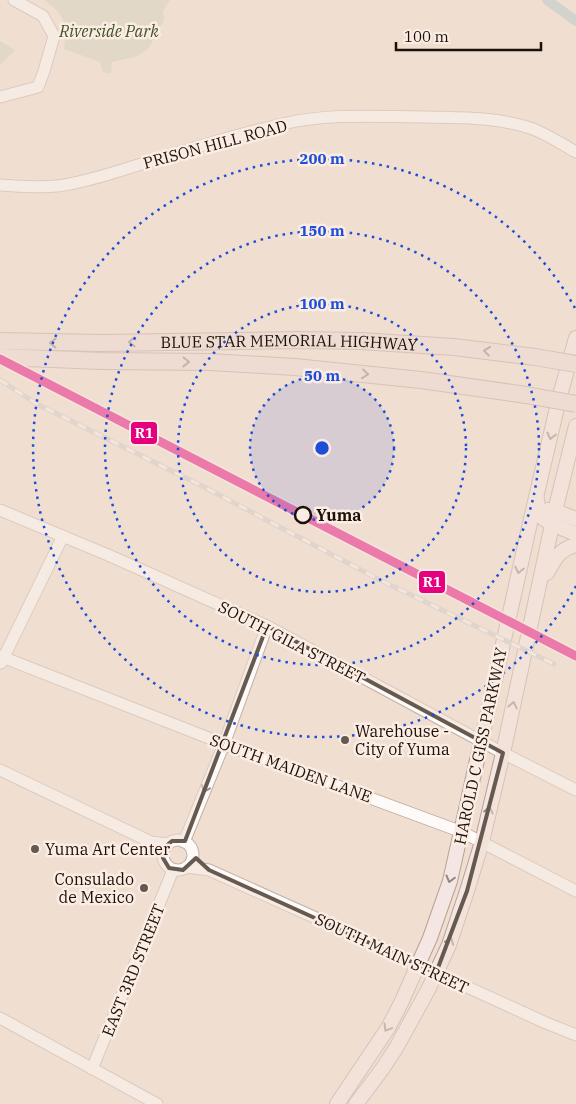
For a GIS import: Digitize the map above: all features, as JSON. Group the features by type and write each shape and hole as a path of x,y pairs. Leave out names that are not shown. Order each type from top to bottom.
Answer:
{"highway":[{"name":"BLUE STAR MEMORIAL HIGHWAY","path":"0,341 102,343 360,341 454,347 576,364"},
{"name":"BLUE STAR MEMORIAL HIGHWAY","path":"0,357 102,361 210,362 296,367 421,380 576,404"}],"main road":[{"name":"HAROLD C GISS PARKWAY","path":"337,1104 388,1028 419,966 450,880 530,523 559,399 576,338"},
{"name":"HAROLD C GISS PARKWAY","path":"356,1104 383,1068 409,1027 449,945 467,891 482,842 503,753 554,517 576,426"},
{"path":"563,482 565,498 576,518"},
{"path":"537,493 540,515 546,521 554,517 576,518"},
{"path":"530,523 540,513"},
{"path":"554,517 576,534"},
{"path":"537,594 555,558 566,548 576,545"}],"street":[{"path":"0,97 38,87 54,36 42,16 14,0"},
{"name":"PRISON HILL ROAD","path":"0,185 28,187 58,186 129,168 244,133 290,122 356,116 490,119 533,129 576,152"},
{"name":"SOUTH GILA STREET","path":"0,510 108,555 267,626 481,742 576,790"},
{"path":"1,660 63,536"},
{"path":"184,842 224,744 267,626"},
{"name":"SOUTH MAIDEN LANE","path":"1,660 462,832 576,891"},
{"path":"0,770 151,842 168,844"},
{"path":"151,842 163,858 166,866 173,870 187,868 193,855 191,847 184,842 176,840 168,844 164,850 163,858"},
{"name":"SOUTH MAIN STREET","path":"193,855 208,870"},
{"name":"SOUTH MAIN STREET","path":"187,868 208,870 546,1023 576,1034"},
{"name":"EAST 3RD STREET","path":"92,1069 173,870"},
{"path":"0,1018 157,1104"}],"highlighted area":[{"path":"267,626 503,753 467,891 436,973 209,870 196,858 183,870 169,868 163,858 165,847 172,841 185,841"}],"green space":[{"name":"Riverside Park","path":"44,0 170,0 163,11 164,20 148,49 138,56 112,62 111,74 103,72 100,62 64,49 66,33 61,16 57,10"},
{"path":"0,41 15,50 0,65"}],"waterway":[{"path":"547,0 576,21"}],"railway":[{"path":"0,380 37,404 208,489 380,580 554,664"}],"transit line":[{"name":"R1","path":"0,359 576,656"}],"place":[{"name":"Yuma","path":"303,515"},
{"name":"Warehouse - City of Yuma","path":"345,740"},
{"name":"Yuma Art Center","path":"35,849"},
{"name":"Consulado de Mexico","path":"144,888"}]}
